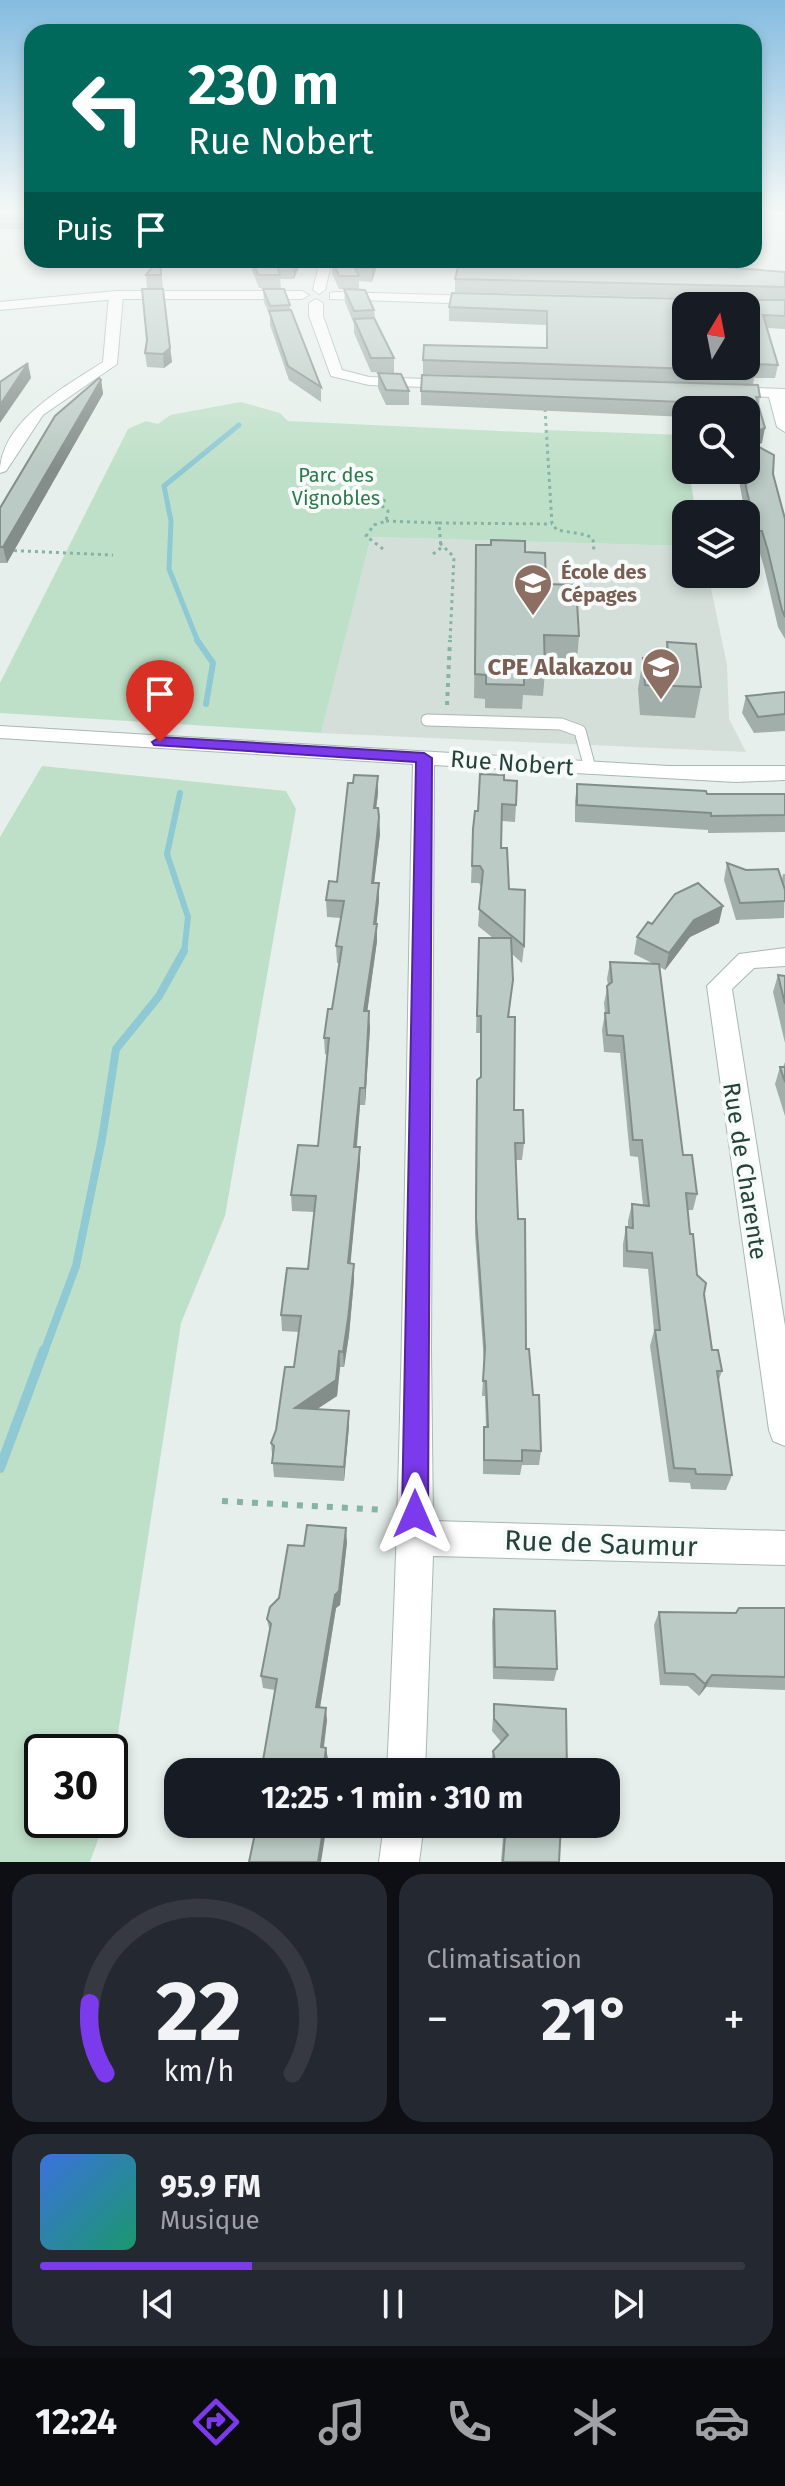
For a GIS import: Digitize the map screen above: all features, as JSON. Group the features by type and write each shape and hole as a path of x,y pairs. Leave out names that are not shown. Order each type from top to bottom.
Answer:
{"street":[{"path":"0,306 107,296"},
{"path":"0,468 38,412 110,364 113,358 116,296"},
{"path":"292,296 313,296 329,301 335,296 495,300"},
{"path":"313,296 332,367 343,377 369,381 465,384"},
{"path":"714,391 780,393 785,427"},
{"name":"Rue Nobert","path":"0,732 712,775 785,773"},
{"path":"407,1758 416,1526 424,758"},
{"name":"Rue de Charente","path":"785,957 748,960 719,986 785,1430"},
{"name":"Rue de Saumur","path":"416,1526 785,1548"},
{"path":"399,1862 402,1838"}],"lane":[{"path":"427,720 561,724 580,731 590,768"}],"path":[{"path":"545,401 552,524 557,530 593,539 594,551"},
{"path":"385,499 382,506 388,511 386,521"},
{"path":"383,549 366,536 374,525 386,521 552,524"},
{"path":"433,554 441,548 439,523"},
{"path":"440,543 454,557 446,720"},
{"path":"0,550 113,555"},
{"path":"222,1501 416,1526"}],"shaded area":[{"name":"École des Cépages","path":"371,537 672,546 672,588 711,588 727,665 729,719 746,752 321,733"}],"green space":[{"name":"Parc des Vignobles","path":"241,402 280,413 288,421 544,433 545,430 672,435 672,484 691,484 694,500 672,500 672,546 371,537 321,733 0,713 0,683 128,429 146,421 158,424 170,415"},
{"path":"42,766 286,791 296,809 225,1216 181,1323 118,1734 24,1734 24,1838 99,1838 90,1862 0,1862 0,837"}],"building":[{"path":"143,296 164,296 170,348 163,354 145,353 147,340"},
{"path":"266,296 287,296 290,305 270,306"},
{"path":"347,296 368,296 374,310 354,311"},
{"path":"451,296 672,299 672,368 423,360 424,345 547,348 547,311 449,307"},
{"path":"760,300 785,300 785,316 763,315 778,365 760,364"},
{"path":"291,310 321,387 288,366 269,311"},
{"path":"374,318 394,358 371,358 354,319"},
{"path":"28,363 0,405 0,382"},
{"path":"378,373 401,374 409,391 386,390"},
{"path":"422,375 758,385 760,396 672,396 672,402 421,391"},
{"path":"99,378 101,380 3,547 0,547 0,508 55,416"},
{"path":"760,411 765,428 760,430"},
{"path":"760,448 774,455 773,474 785,519 785,617 760,531 760,500 749,500 746,484 760,484"},
{"path":"491,540 525,541 525,552 545,553 546,584 576,585 579,636 544,635 545,672 524,671 524,685 486,684 486,675 475,674 476,545 491,545"},
{"path":"667,642 696,644 701,687 645,685 643,658 669,659"},
{"path":"785,692 785,714 758,717 746,696"},
{"path":"480,774 504,775 504,780 517,781 516,805 502,804 501,848 507,848 509,889 525,890 524,946 479,909 483,871 480,866 472,866"},
{"path":"354,775 378,776 374,808 378,808 379,817 372,883 379,883 374,924 377,924 364,1011 369,1011 365,1088 360,1088 354,1147 360,1147 348,1263 354,1264 343,1352 339,1351 336,1380 295,1408 349,1411 344,1467 272,1463 274,1446 271,1443 276,1430 285,1367 294,1367 301,1316 281,1315 287,1268 308,1269 316,1196 291,1195 298,1145 318,1146 329,1038 324,1038 342,947 336,946 344,901 326,900 329,881 337,882 348,783 353,783"},
{"path":"577,784 706,791 707,794 785,794 785,815 711,816 711,813 577,805"},
{"path":"727,863 746,870 778,869 785,901 740,903"},
{"path":"698,883 723,906 694,920 669,953 637,937 648,922 652,924 675,894"},
{"path":"479,938 511,938 513,980 508,1017 515,1017 514,1110 523,1110 524,1143 515,1143 518,1219 525,1219 526,1349 529,1349 533,1395 539,1395 541,1451 522,1450 522,1461 484,1460 484,1427 488,1427 476,1218 477,1080 481,1077 481,1016 477,1016"},
{"path":"610,962 659,964 683,1155 692,1155 697,1194 686,1193 690,1234 693,1234 697,1275 706,1283 704,1294 712,1350 718,1350 722,1371 717,1371 732,1475 696,1474 695,1469 674,1468 655,1330 660,1330 652,1253 627,1251 626,1227 633,1228 632,1204 649,1206 642,1140 633,1140 623,1036 607,1035 605,1013 609,1013 607,986 612,982"},
{"path":"778,975 785,976 785,1004"},
{"path":"307,1525 346,1528 339,1591 335,1595 316,1707 326,1708 321,1747 326,1748 325,1758 263,1758 277,1679 261,1676 271,1624 267,1619 270,1607 279,1598 288,1545 304,1546"},
{"path":"739,1608 785,1608 785,1677 712,1675 705,1684 694,1674 665,1673 659,1612 736,1613"},
{"path":"494,1609 555,1611 557,1669 495,1667"},
{"path":"494,1704 566,1709 567,1758 494,1758 493,1751 508,1735 494,1719"},
{"path":"254,1838 322,1838 318,1862 249,1862"},
{"path":"505,1838 560,1838 559,1862 503,1862"}],"waterway":[{"path":"197,641 169,569 171,521 164,486 239,425"},
{"path":"197,641 213,663 206,704"},
{"path":"180,793 167,854 188,917 184,953"},
{"path":"44,1352 76,1266 102,1139 116,1049 159,996 184,951"},
{"path":"0,1468 44,1350"}],"place":[{"name":"École des Cépages","path":"533,617"},
{"name":"CPE Alakazou","path":"661,701"}],"route":[{"path":"160,742 424,758 415,1514"}]}
